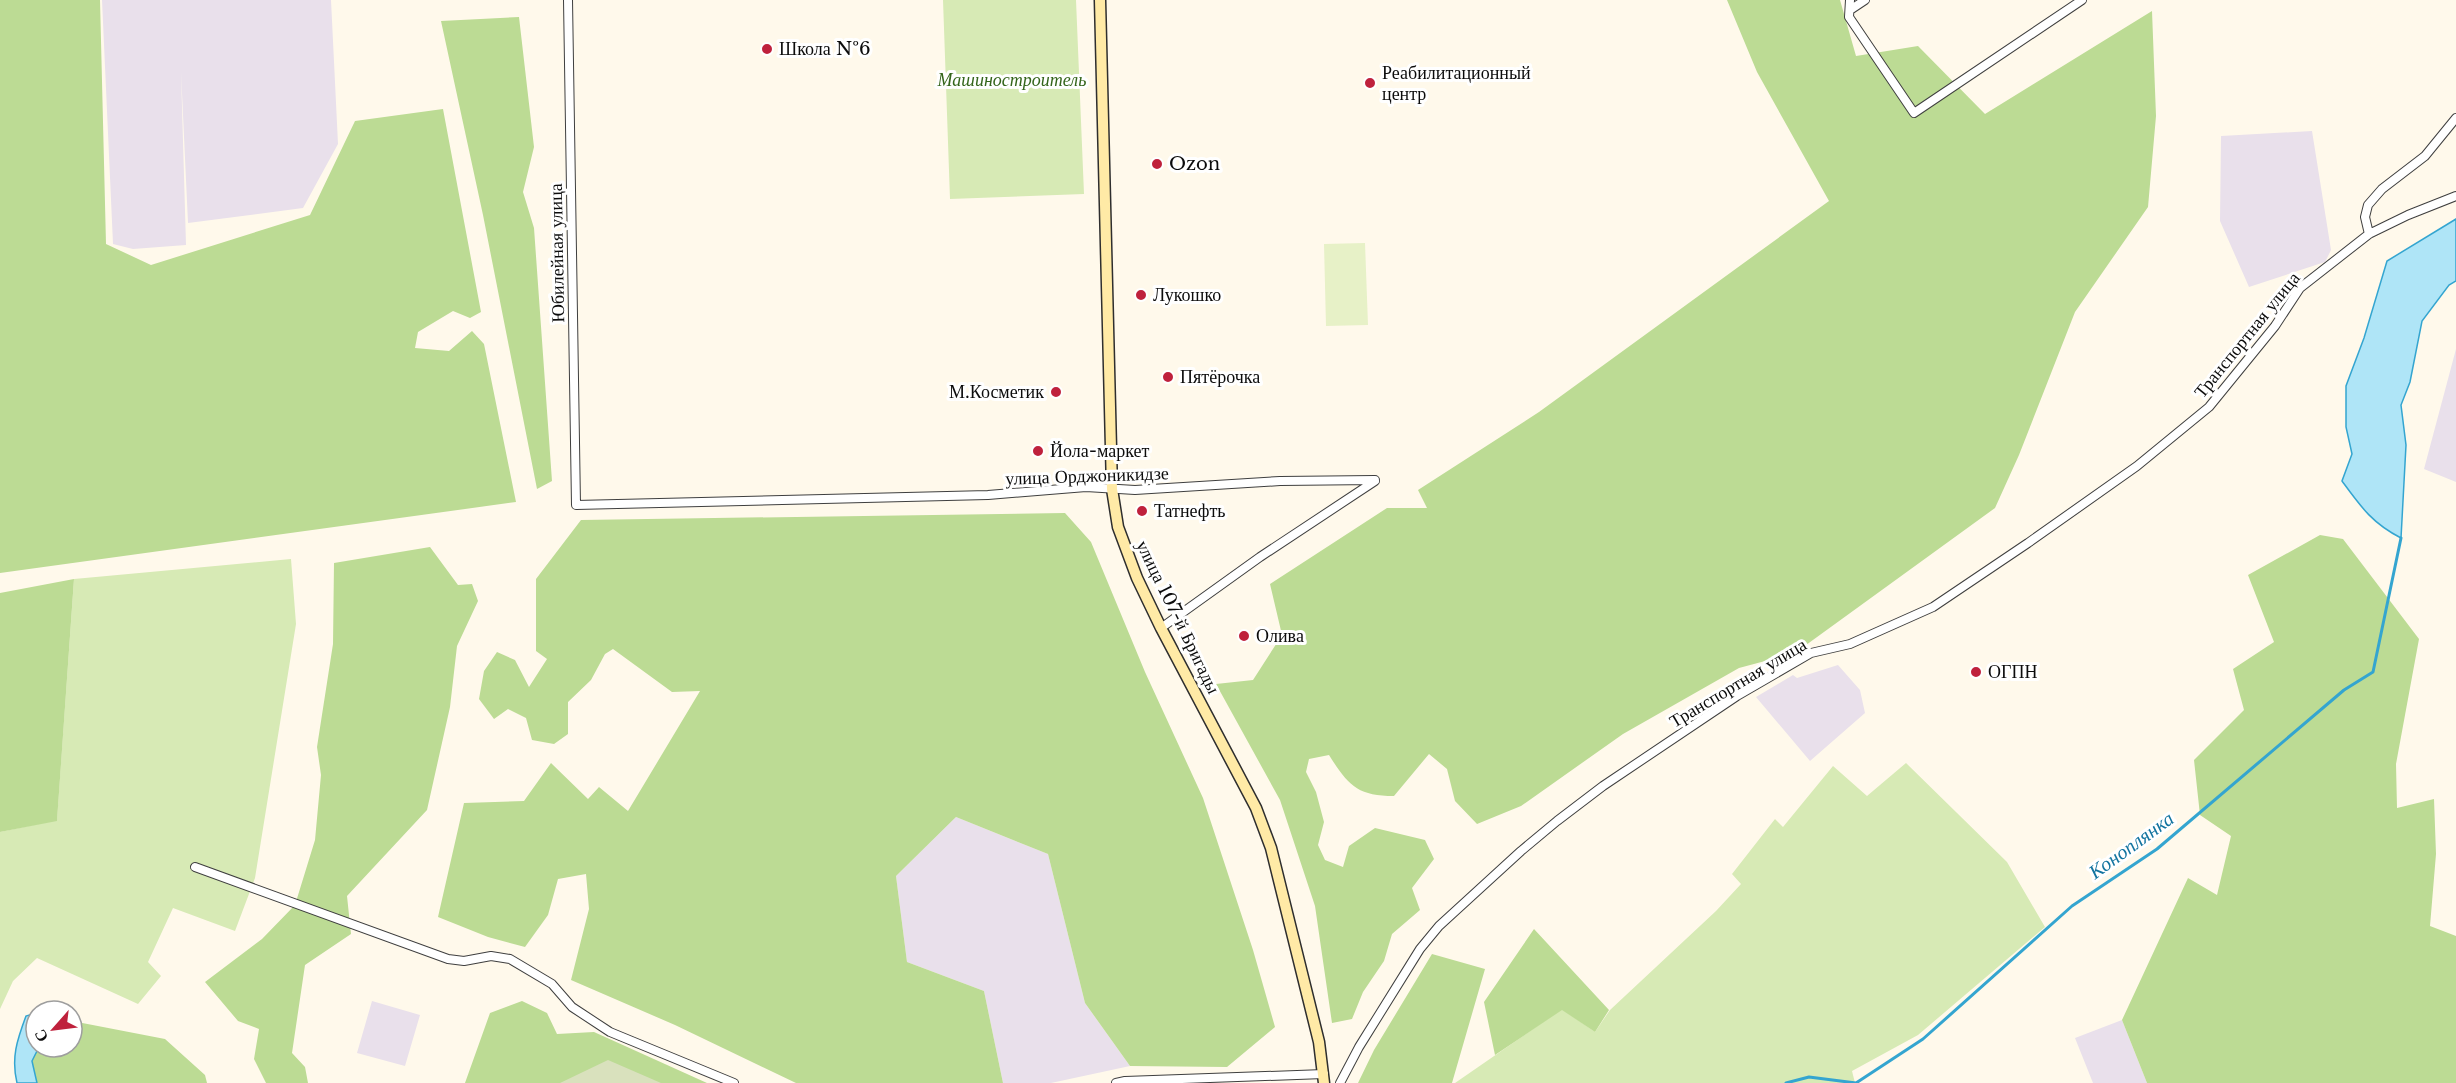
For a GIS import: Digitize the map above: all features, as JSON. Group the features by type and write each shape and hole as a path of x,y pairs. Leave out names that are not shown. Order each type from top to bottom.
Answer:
{"main road":[{"name":"улица 107-й Бригады","path":"1100,0 1112,489 1118,527 1161,628 1256,808 1271,848 1319,1042 1324,1079"}],"street":[{"name":"Юбилейная улица","path":"568,0 576,505"},
{"path":"1850,0 1849,17 1914,113 2082,0"},
{"path":"1850,10 1865,0"},
{"path":"2369,234 2365,217 2368,205 2382,189 2425,156 2456,118"},
{"name":"Транспортная улица","path":"1340,1083 1359,1047 1420,949 1460,905 1521,850 1603,786 1737,696 1810,653 1850,644 1933,608 2128,473 2209,407 2270,333 2300,288 2369,234 2408,215 2456,196"},
{"name":"улица Орджоникидзе","path":"576,505 978,496 1086,487 1135,490 1280,481 1376,480 1260,557 1161,628"},
{"path":"195,867 448,959 464,961 491,956 510,959 552,984 572,1006 610,1032 734,1083"},
{"path":"1116,1083 1125,1081 1324,1079"}],"shaded area":[{"path":"102,0 331,0 338,144 303,208 188,223 181,72 186,245 133,249 113,244"},
{"path":"2312,131 2331,250 2325,262 2249,287 2220,221 2221,136"},
{"path":"2456,349 2456,482 2424,469"},
{"path":"1838,665 1860,690 1865,713 1810,761 1756,697 1793,675 1797,678"},
{"path":"956,817 1048,854 1085,1003 1130,1066 1051,1083 1003,1083 984,991 907,962 896,876"},
{"path":"372,1001 420,1015 405,1066 357,1053"},
{"path":"2122,1020 2147,1083 2093,1083 2075,1038"}],"green space":[{"path":"0,0 100,0 106,244 151,265 310,215 355,121 443,109 481,312 470,318 453,311 418,332 415,348 449,351 472,331 484,344 516,502 0,573"},
{"name":"Машиностроитель","path":"943,0 1076,0 1084,194 950,199"},
{"path":"1727,0 1840,0 1856,56 1918,46 1985,114 2152,11 2156,116 2148,207 2075,312 2019,455 1995,508 1795,653 1739,668 1623,734 1521,806 1477,824 1455,801 1447,769 1429,754 1394,796 1371,794 1355,787 1342,774 1329,755 1309,759 1306,772 1316,792 1324,822 1318,845 1325,860 1343,867 1349,846 1375,828 1425,840 1434,859 1412,888 1420,910 1392,934 1384,961 1363,992 1352,1019 1332,1023 1315,906 1280,800 1216,684 1253,680 1282,635 1270,584 1387,508 1427,508 1418,490 1539,412 1829,201 1757,72"},
{"path":"519,17 534,147 523,192 534,228 552,481 537,489 483,215 441,21"},
{"path":"1365,243 1368,325 1326,326 1324,244"},
{"path":"1065,513 1091,542 1145,672 1203,798 1253,950 1275,1027 1227,1067 1130,1066 1085,1003 1048,854 956,817 896,876 907,962 984,991 1003,1083 796,1083 675,1025 571,980 589,909 586,874 558,879 548,915 525,947 488,937 438,917 464,803 524,801 551,763 588,799 599,787 628,811 700,691 672,692 613,649 605,654 591,680 568,702 568,734 554,744 532,740 526,718 508,709 494,719 479,699 484,671 497,652 515,660 529,687 547,659 536,651 536,579 581,520"},
{"path":"2320,535 2343,539 2419,639 2396,764 2397,808 2434,799 2436,854 2430,926 2456,936 2456,1083 2147,1083 2122,1020 2188,878 2217,895 2231,836 2200,815 2194,760 2244,710 2233,669 2274,642 2248,575"},
{"path":"430,547 458,585 472,584 478,601 457,646 450,707 427,810 347,896 351,934 305,965 292,1053 305,1067 308,1083 266,1083 254,1059 259,1029 238,1021 205,982 262,939 295,905 315,840 321,775 317,747 333,644 334,563"},
{"path":"291,559 296,624 255,878 235,931 173,908 148,962 161,976 138,1004 37,958 13,981 0,1009 0,832 57,820 74,579"},
{"path":"74,579 57,821 0,832 0,593"},
{"path":"1906,763 2007,862 2045,927 1918,1035 1852,1071 1855,1083 1455,1083 1562,1009 1595,1032 1610,1010 1716,911 1741,884 1732,874 1775,819 1783,827 1833,766 1867,796"},
{"path":"1534,929 1609,1010 1595,1032 1562,1010 1495,1055 1484,1002"},
{"path":"1432,954 1485,969 1452,1083 1358,1083 1374,1050"},
{"path":"522,1001 547,1013 557,1034 594,1032 707,1083 465,1083 490,1013"},
{"path":"84,1023 165,1039 205,1075 207,1083 37,1083 33,1059 84,1059"},
{"path":"608,1060 661,1083 560,1083"}],"water":[{"path":"2456,219 2456,281 2449,285 2422,321 2410,382 2401,405 2406,445 2401,538 2368,514 2342,481 2352,454 2346,427 2346,386 2364,338 2387,261"},
{"path":"24,1022 24,1059 33,1059 37,1083 17,1083 15,1057"}],"waterway":[{"name":"Коноплянка","path":"1786,1083 1809,1077 1856,1083 1923,1039 2072,906 2157,849 2344,690 2373,672 2401,538"}],"place":[{"name":"Школа №6","path":"767,49"},
{"name":"Реабилитационный центр","path":"1370,83"},
{"name":"Ozon","path":"1157,164"},
{"name":"Лукошко","path":"1141,295"},
{"name":"Пятёрочка","path":"1168,377"},
{"name":"М.Косметик","path":"1056,392"},
{"name":"Йола-маркет","path":"1038,451"},
{"name":"Татнефть","path":"1142,511"},
{"name":"Олива","path":"1244,636"},
{"name":"ОГПН","path":"1976,672"}]}
